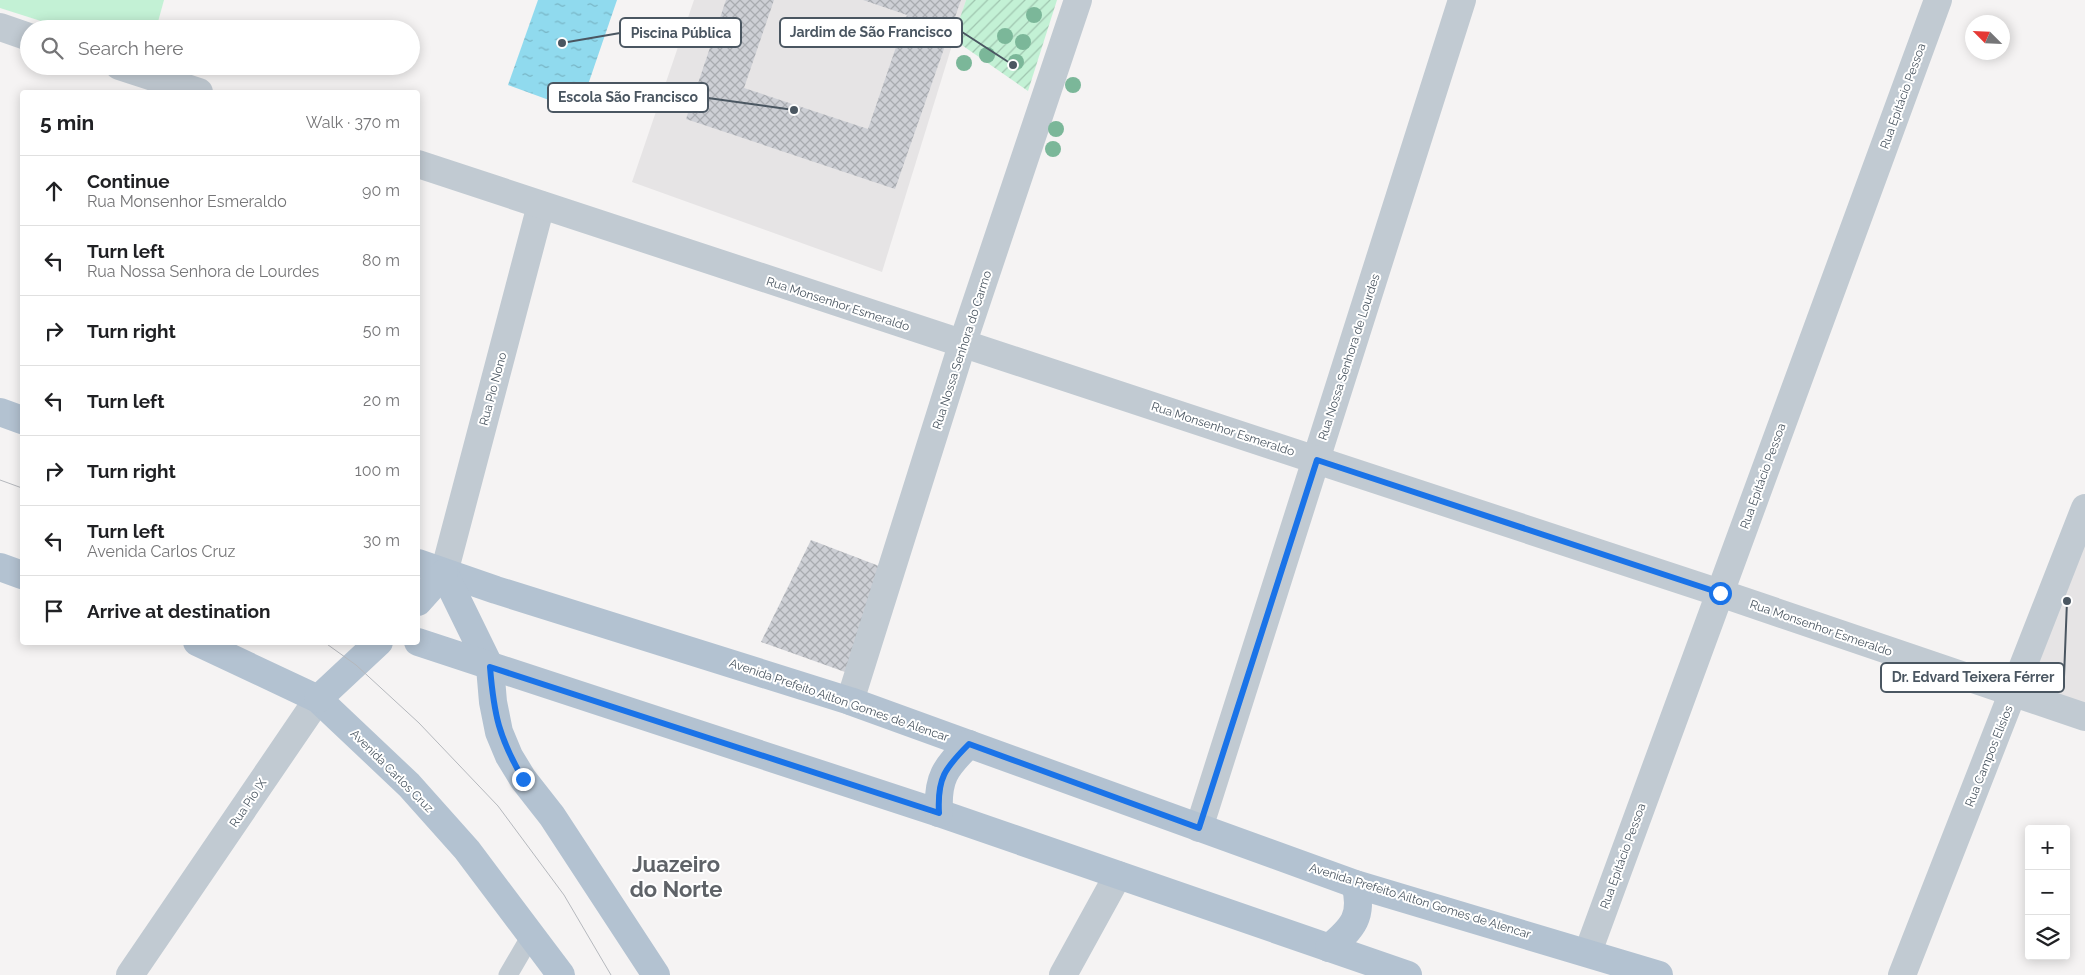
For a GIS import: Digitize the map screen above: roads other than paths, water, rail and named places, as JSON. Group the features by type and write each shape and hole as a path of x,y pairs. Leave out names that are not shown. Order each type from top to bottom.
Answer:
{"main road":[{"path":"0,412 20,419"},
{"path":"420,564 444,573 490,667 493,702 498,724 510,756 523,779 552,816 656,975"},
{"path":"0,567 20,574"},
{"path":"420,600 444,573"},
{"name":"Avenida Prefeito Aílton Gomes de Alencar","path":"444,573 850,701 1355,884 1588,952 1659,975"},
{"path":"420,643 939,813 1397,973"},
{"name":"Avenida Carlos Cruz","path":"203,645 318,699 409,785 467,850 562,975"},
{"name":"Rua Pio IX","path":"318,699 376,645"},
{"path":"939,813 938,798 944,772 950,763 969,744"},
{"path":"1329,948 1353,925 1359,903 1355,884"}],"street":[{"name":"Rua Nossa Senhora do Carmo","path":"850,701 962,345 1078,0"},
{"name":"Rua Nossa Senhora de Lourdes","path":"1199,828 1462,0"},
{"name":"Rua Epitácio Pessoa","path":"1588,952 1938,0"},
{"path":"0,27 20,34"},
{"path":"147,75 193,90"},
{"name":"Rua Monsenhor Esmeraldo","path":"420,165 962,345 1720,593 2085,717"},
{"name":"Rua Pio Nono","path":"444,573 541,205"},
{"name":"Rua Campos Elísios","path":"1902,975 2085,508"},
{"name":"Rua Pio IX","path":"130,975 318,699"},
{"path":"1063,975 1118,875"}],"lane":[{"path":"508,975 532,934"}],"water":[{"path":"538,0 617,0 579,111 508,85"}],"tram line":[{"path":"0,480 20,487"},
{"path":"328,645 356,665 419,723 498,806 564,895 611,975"}],"place":[{"name":"Piscina Pública","path":"562,43"},
{"name":"Jardim de São Francisco","path":"1013,65"},
{"name":"Escola São Francisco","path":"794,110"},
{"name":"Dr. Edvard Teixera Férrer","path":"2067,601"}],"district":[{"name":"Juazeiro do Norte","path":"676,876"}]}
